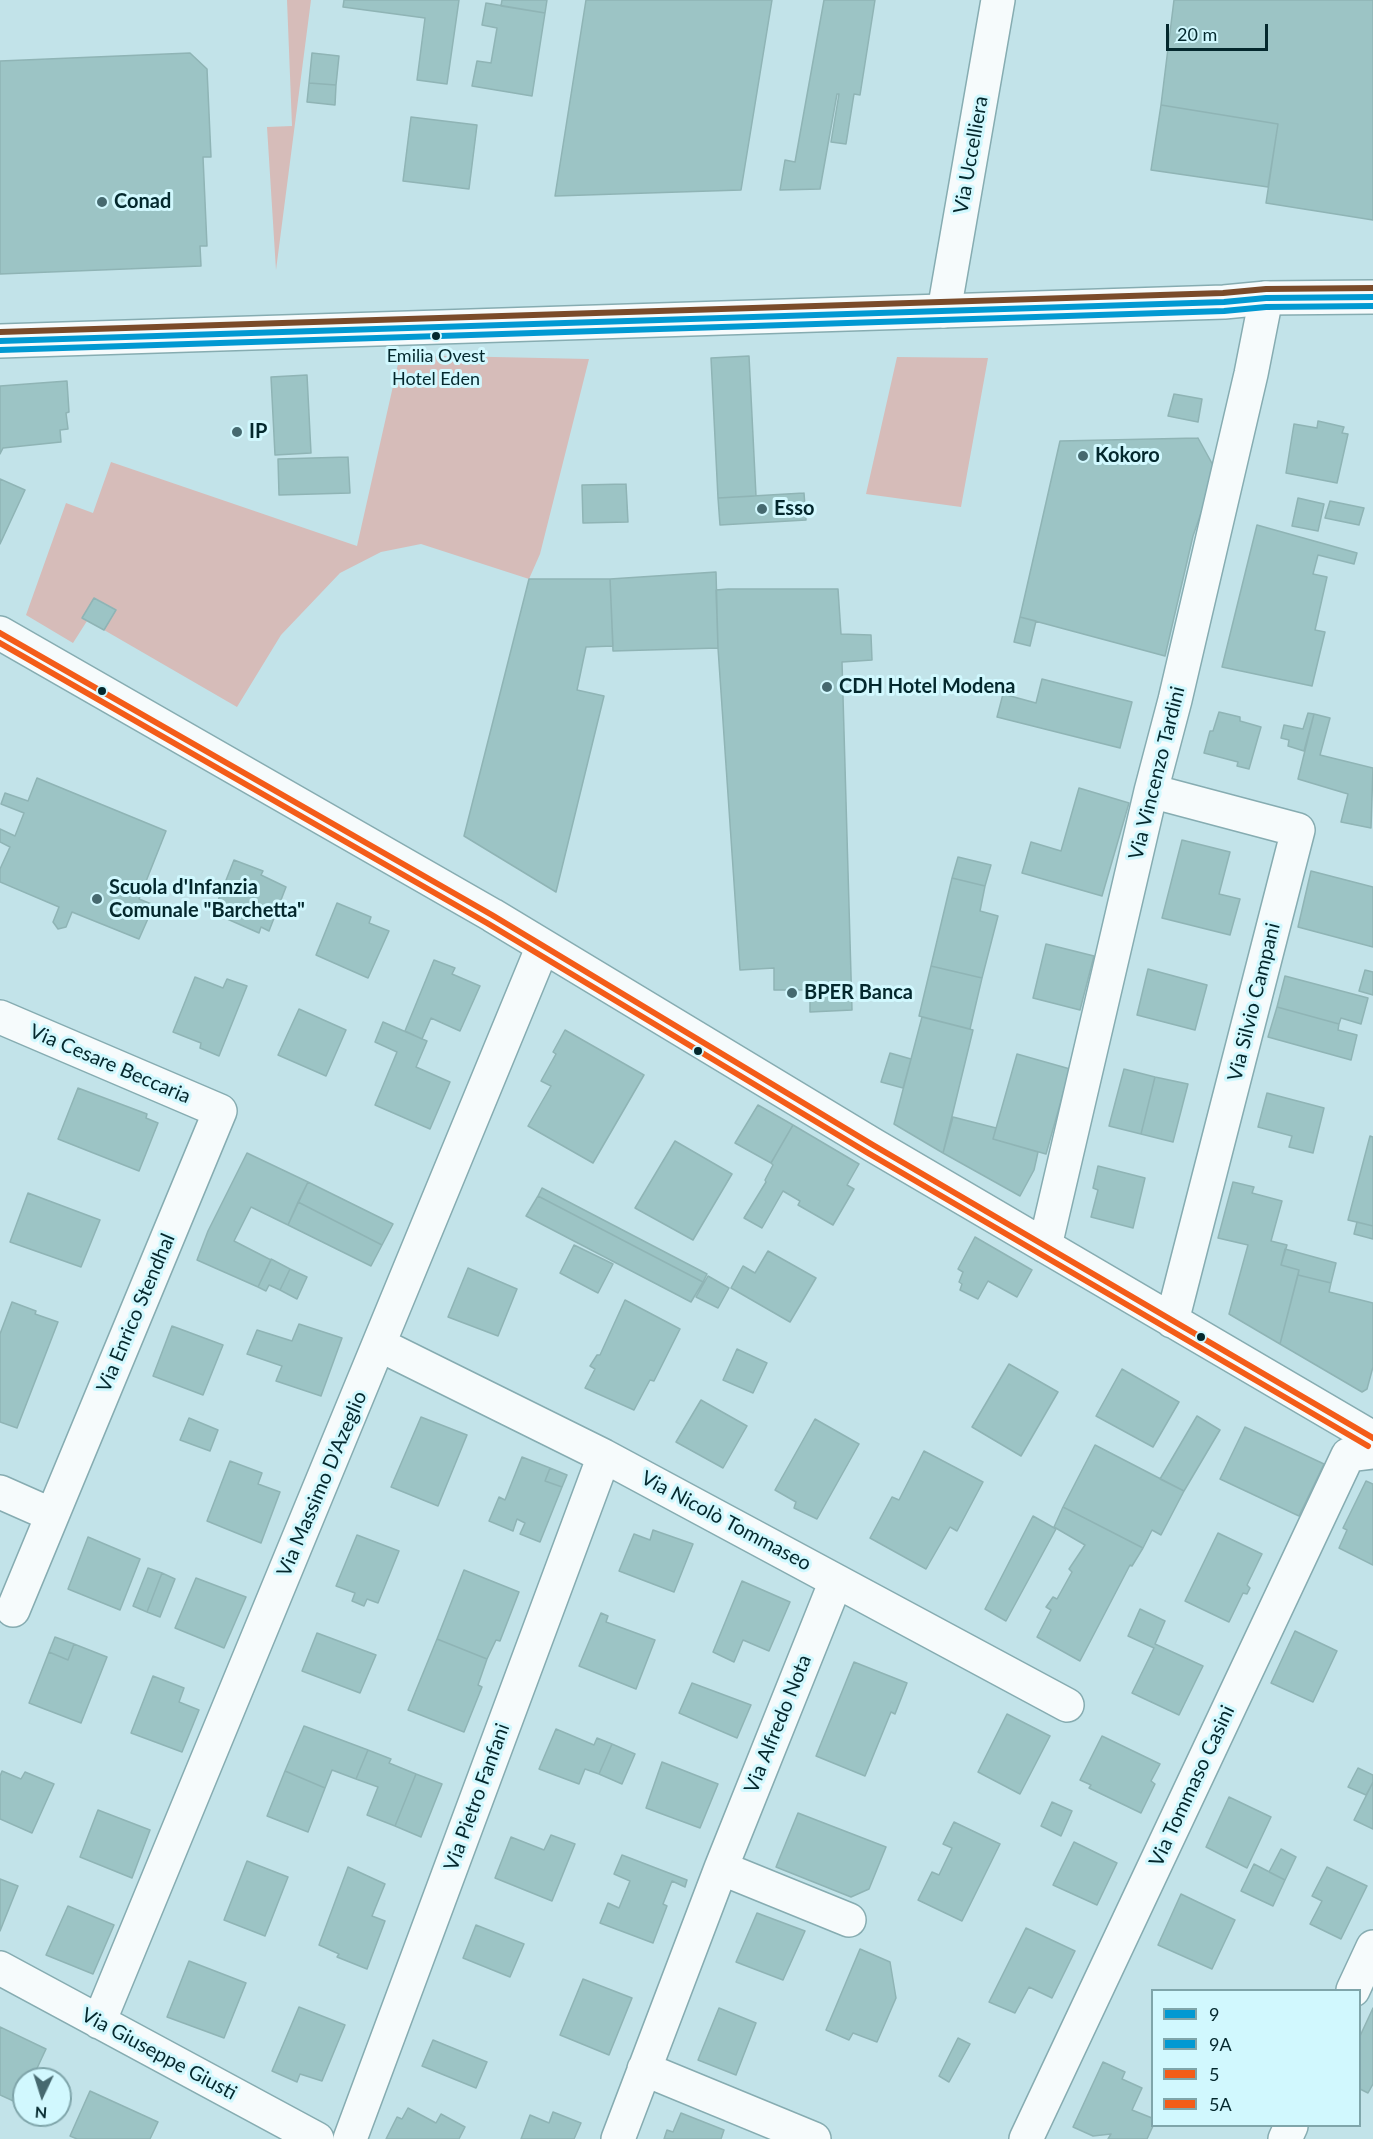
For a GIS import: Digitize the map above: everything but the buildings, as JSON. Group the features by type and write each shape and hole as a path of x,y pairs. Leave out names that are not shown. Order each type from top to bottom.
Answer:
{"street":[{"name":"Via Uccelliera","path":"944,311 998,0"},
{"path":"0,340 1224,302 1266,298 1373,297"},
{"name":"Via Vincenzo Tardini","path":"1046,1246 1151,791 1175,700 1251,374 1266,298"},
{"path":"0,633 543,946 1172,1321 1373,1438"},
{"name":"Via Silvio Campani","path":"1151,791 1298,830 1172,1321"},
{"name":"Via Massimo D'Azeglio","path":"99,2022 543,946"},
{"name":"Via Cesare Beccaria","path":"0,1017 220,1111"},
{"name":"Via Enrico Stendhal","path":"13,1610 220,1111"},
{"name":"Via Nicolò Tommaseo","path":"380,1345 604,1456 1067,1705"},
{"name":"Via Tommaso Casini","path":"1026,2139 1348,1455 1373,1452"},
{"name":"Via Pietro Fanfani","path":"350,2139 604,1456"},
{"path":"0,1492 52,1515"},
{"name":"Via Alfredo Nota","path":"618,2139 721,1868 836,1581"},
{"path":"721,1868 849,1920"},
{"path":"1353,1989 1373,1947"},
{"name":"Via Giuseppe Giusti","path":"0,1968 317,2139"},
{"path":"644,2069 814,2139"}],"shaded area":[{"path":"287,0 311,0 276,270 267,127 292,126"},
{"path":"400,355 589,359 540,554 529,579 421,544 381,552 340,573 281,635 237,707 104,630 115,610 95,598 87,621 73,643 26,615 66,503 93,513 111,462 357,546"},
{"path":"897,357 988,358 961,507 866,494"}],"transit line":[{"path":"0,332 1223,293 1266,289 1373,288"},
{"name":"9","path":"0,341 1224,302 1266,298 1373,297"},
{"name":"9A","path":"0,350 1224,311 1266,307 1373,306"},
{"name":"5","path":"0,633 492,915 873,1145 1373,1438"},
{"name":"5A","path":"0,643 487,923 868,1153 1368,1446"}],"place":[{"name":"Conad","path":"102,202"},
{"name":"Emilia Ovest Hotel Eden","path":"436,336"},
{"name":"IP","path":"237,432"},
{"name":"Kokoro","path":"1083,456"},
{"name":"Esso","path":"762,509"},
{"name":"CDH Hotel Modena","path":"827,687"},
{"name":"Scuola d'Infanzia Comunale \"Barchetta\"","path":"97,899"},
{"name":"BPER Banca","path":"792,993"}]}
